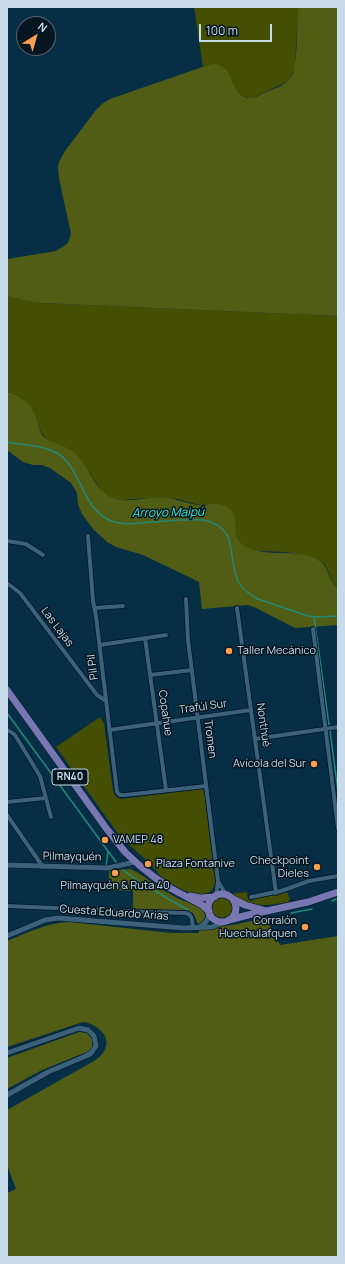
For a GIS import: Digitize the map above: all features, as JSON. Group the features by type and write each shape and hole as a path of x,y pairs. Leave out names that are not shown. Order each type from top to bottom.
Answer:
{"main road":[{"name":"RN40","path":"7,690 119,845 135,862 158,880 198,903 209,912 215,920 221,922 308,902 338,892"},
{"name":"RN40","path":"179,893 200,898 215,897 222,894 245,905 267,911"},
{"path":"209,912 210,902 215,897"},
{"path":"228,920 234,916 236,910 235,904 230,897"}],"street":[{"name":"Pil Pil","path":"88,536 93,601 100,645 116,791 125,796 166,790"},
{"path":"7,541 26,544 43,555"},
{"name":"Las Lajas","path":"7,583 20,593 96,694 106,702"},
{"name":"Tromen","path":"186,599 187,630 218,881 215,897"},
{"path":"95,608 123,606"},
{"name":"Nonthué","path":"237,608 276,893"},
{"path":"313,629 338,828"},
{"path":"100,645 166,635"},
{"name":"Copahue","path":"145,638 166,790"},
{"path":"150,675 192,670"},
{"name":"Trafúl Sur","path":"109,730 251,710"},
{"path":"255,739 338,727"},
{"path":"7,730 15,735 38,772 42,780 51,817"},
{"path":"166,790 206,786"},
{"path":"7,802 46,798"},
{"path":"7,815 43,867"},
{"name":"Pilmayquén","path":"7,865 111,868 135,862"},
{"path":"251,897 276,893 309,880 338,876"},
{"name":"Tromen","path":"218,881 223,890 230,897"},
{"path":"7,906 149,912 185,912 189,914 196,928 206,922 209,912"},
{"name":"Cuesta Eduardo Arias","path":"7,936 45,920 58,918 196,928 214,926 228,920"},
{"path":"7,1053 79,1028 91,1032 96,1039 95,1048 89,1055 48,1072 7,1095"}],"green space":[{"path":"194,7 298,7 295,67 290,78 286,82 250,98 241,95 211,64 203,67"},
{"path":"298,7 338,7 338,316 41,303 7,296 7,259 56,251 68,243 71,234 59,178 58,166 65,151 102,104 110,99 211,64 218,64 226,70 237,91 244,97 256,97 279,87 286,83 291,77 295,64"},
{"path":"7,296 41,303 338,316 338,588 333,583 324,564 319,560 303,554 259,551 251,549 240,543 235,532 215,504 199,505 177,499 161,497 119,500 102,491 79,458 44,436 34,412 28,404 16,395 7,392"},
{"path":"7,392 12,393 26,401 33,409 43,436 75,453 101,490 112,498 119,500 133,500 162,497 197,505 218,504 227,507 232,511 236,534 242,544 259,551 307,555 320,561 326,568 334,585 338,588 338,625 295,628 248,605 202,609 199,582 143,555 116,547 107,542 93,529 82,514 78,505 77,493 71,483 50,468 23,462 7,450"},
{"path":"100,717 104,723 113,791 116,797 121,799 201,789 204,790 215,881 215,885 208,893 197,895 185,891 162,877 119,835 56,747"},
{"path":"129,869 140,874 177,898 200,908 205,914 204,920 198,924 193,913 186,910 133,909 133,891 108,890 109,871"},
{"path":"247,892 248,899 251,901 287,892 290,899 288,902 271,905 257,905 251,904 229,894"},
{"path":"218,898 226,898 232,904 232,912 226,918 218,918 212,912 212,904"},
{"path":"266,918 280,945 338,936 338,1257 7,1257 7,1193 16,1189 7,1165 7,1110 96,1060 101,1056 107,1044 101,1031 88,1023 83,1022 7,1047 7,941 45,926 69,922 171,933 199,933 199,928 233,925"},
{"path":"79,1032 87,1033 93,1040 92,1048 87,1052 42,1070 7,1089 7,1058"}],"waterway":[{"name":"Arroyo Maipú","path":"7,442 39,447 57,453 72,468 93,506 100,514 114,522 130,524 177,520 203,520 215,524 223,529 228,537 235,574 241,586 250,594 258,599 308,616 338,616"},
{"path":"314,617 329,725"},
{"path":"7,713 116,862"},
{"path":"330,731 338,791"},
{"path":"106,866 108,852"},
{"path":"123,870 141,883 188,910"},
{"path":"332,901 336,899"},
{"path":"291,913 312,909"}],"place":[{"name":"Taller Mecánico","path":"229,651"},
{"name":"Avícola del Sur","path":"314,764"},
{"name":"VAMEP 48","path":"105,840"},
{"name":"Plaza Fontanive","path":"148,864"},
{"name":"Checkpoint Dieles","path":"317,867"},
{"name":"Pilmayquén & Ruta 40","path":"115,873"},
{"name":"Corralón Huechulafquen","path":"305,927"}]}
